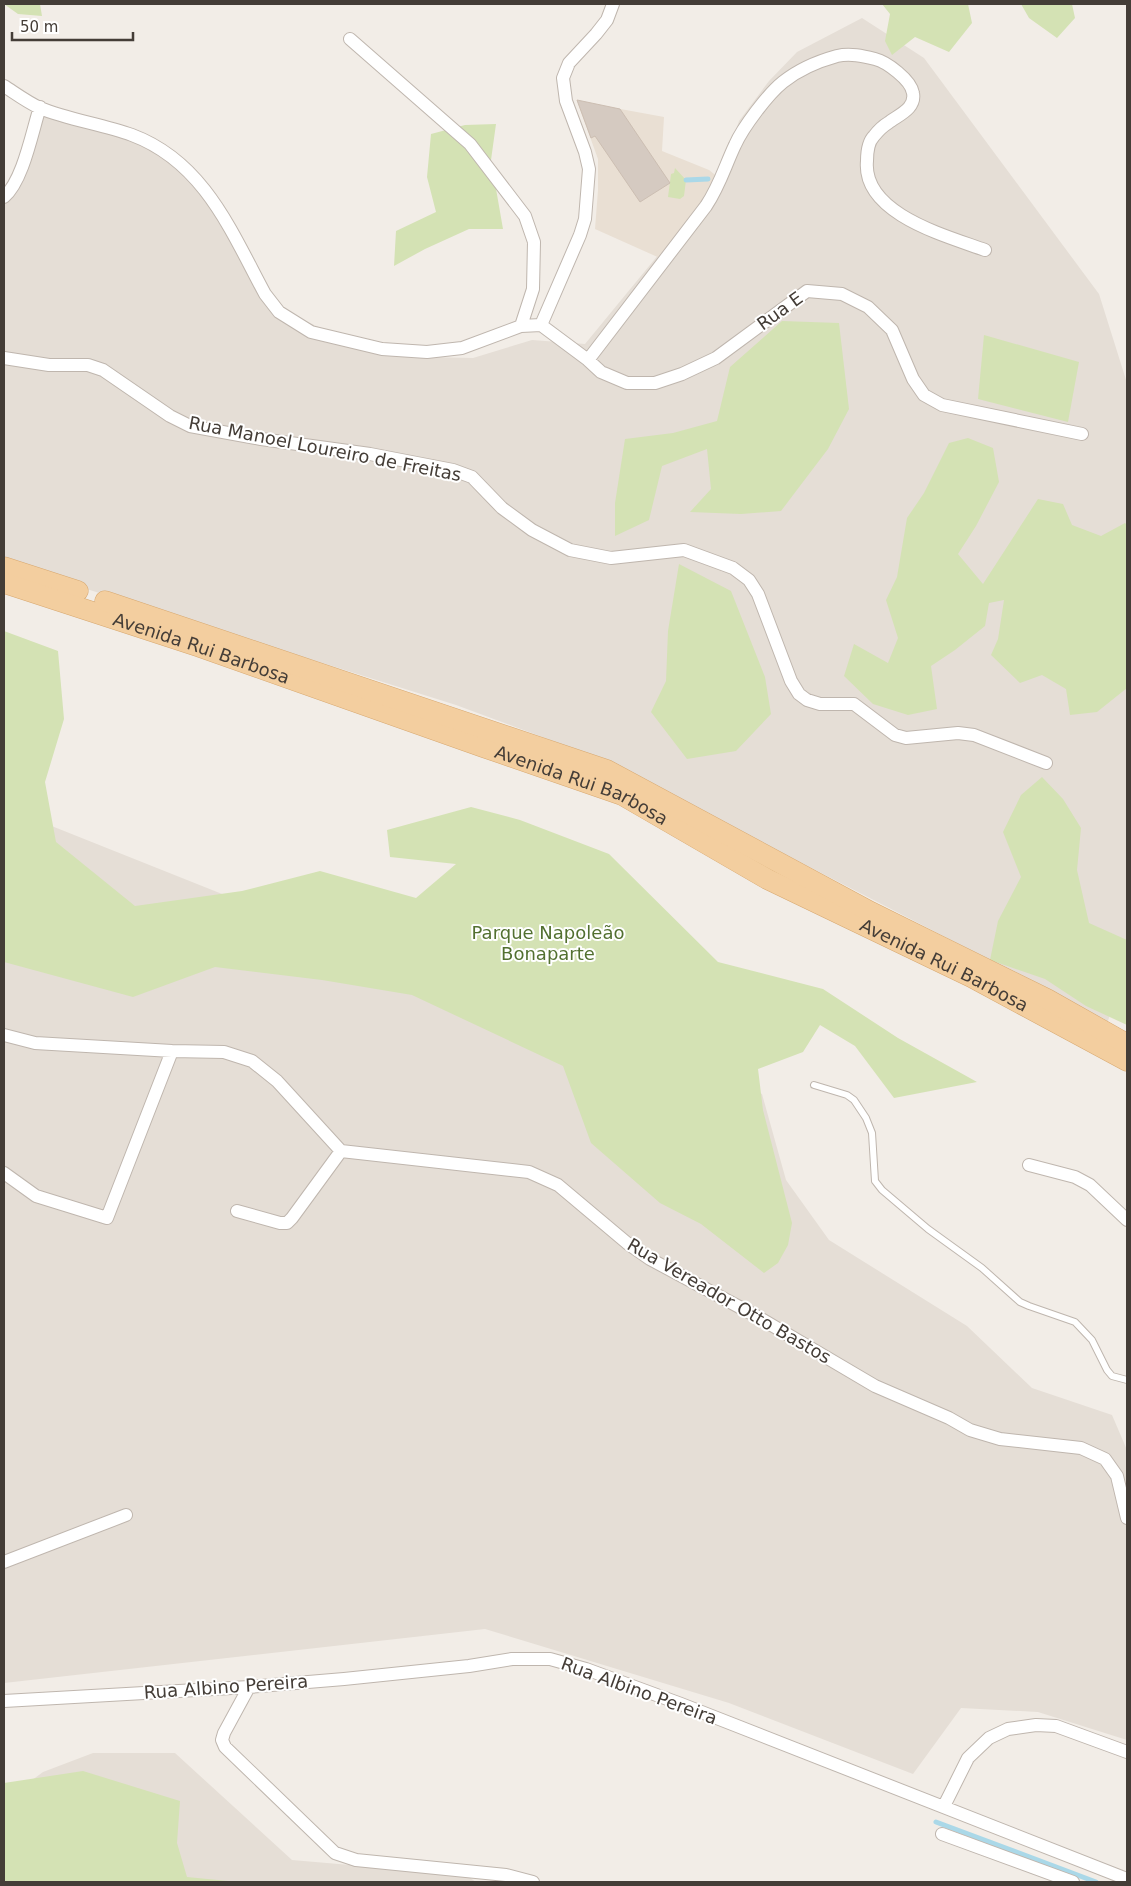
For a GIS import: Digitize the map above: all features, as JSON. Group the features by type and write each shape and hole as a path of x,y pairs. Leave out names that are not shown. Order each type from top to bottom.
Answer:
{"main road":[{"name":"Avenida Rui Barbosa","path":"4,567 608,770 871,912 1048,998 1127,1044"},
{"name":"Avenida Rui Barbosa","path":"4,583 200,647 622,794 767,879 971,977 1127,1061"}],"street":[{"path":"4,86 40,107 132,135 177,159 201,184 222,212 265,294 274,306 290,320 311,332 382,349 427,352 462,348 521,326 541,325 580,235 584,220 589,169 585,152 566,101 563,78 569,63 607,20 613,4"},
{"path":"350,39 470,144 525,216 534,242 533,289 521,326"},
{"path":"588,360 718,189 735,144 748,121 782,83 800,71 838,56 858,55 882,61 905,79 913,92 912,101 907,110 887,123 872,138 868,150 866,166 871,183 883,201 912,223 984,250"},
{"path":"4,197 21,171 40,107"},
{"name":"Rua E","path":"541,325 601,372 627,383 655,383 682,374 716,358 807,291 842,294 868,307 892,330 913,379 924,395 942,405 1082,434"},
{"name":"Rua Manoel Loureiro de Freitas","path":"4,358 50,365 88,365 103,370 170,416 190,426 261,439 370,454 453,470 472,477 502,508 532,530 570,550 611,558 684,550 733,568 749,580 758,594 791,681 807,700 820,704 854,704 895,735 906,738 958,732 1046,763"},
{"path":"4,1035 35,1043 224,1052 252,1062 277,1081 341,1151 287,1223 280,1224 237,1211"},
{"path":"4,1173 36,1196 107,1218 172,1051"},
{"name":"Rua Vereador Otto Bastos","path":"341,1151 529,1172 558,1184 627,1243 650,1259 758,1317 875,1386 949,1418 970,1430 1000,1439 1081,1448 1105,1459 1116,1476 1127,1518"},
{"path":"1029,1165 1075,1177 1090,1185 1127,1220"},
{"path":"4,1562 126,1515"},
{"name":"Rua Albino Pereira","path":"4,1701 249,1687 469,1666 512,1659 550,1659 586,1669 673,1701 1127,1878"},
{"path":"249,1687 224,1733 222,1740 225,1748 336,1853 356,1860 506,1875 533,1882"},
{"path":"944,1806 968,1758 990,1738 1008,1729 1036,1725 1056,1726 1127,1752"},
{"path":"942,1834 1073,1882"}],"lane":[{"path":"814,1085 847,1095 854,1100 866,1118 872,1133 875,1181 882,1190 928,1229 982,1268 1020,1302 1075,1322 1092,1340 1112,1376 1127,1380"}],"shaded area":[{"path":"862,18 924,58 1099,294 1127,383 1127,961 1107,1024 990,960 596,757 456,705 4,563 4,190 13,183 44,106 177,158 281,310 383,356 473,358 532,340 585,344 719,181 739,121 769,81 797,52"},
{"path":"577,101 664,117 662,151 709,170 724,182 662,259 595,229 598,159"},
{"path":"4,807 413,970 730,1075 762,1094 786,1180 829,1240 967,1326 1032,1388 1112,1415 1127,1450 1127,1740 1038,1712 961,1708 913,1774 729,1703 485,1629 4,1683"},
{"path":"93,1753 175,1753 292,1860 466,1875 476,1882 4,1882 4,1801 43,1772"}],"green space":[{"path":"4,4 40,4 42,16 18,14"},
{"path":"882,4 968,4 972,23 949,52 915,37 892,55 885,41 890,14"},
{"path":"1021,4 1072,4 1075,18 1057,38 1029,18"},
{"path":"496,124 491,160 503,229 469,229 425,249 394,266 396,231 436,212 427,177 431,134 465,125"},
{"path":"675,168 686,180 684,196 680,199 668,197 671,174 674,173"},
{"path":"782,321 839,323 849,409 828,449 781,511 741,514 690,512 711,489 707,449 662,466 649,520 615,536 615,503 625,439 673,433 717,421 730,367"},
{"path":"984,335 1079,362 1068,422 978,399"},
{"path":"968,438 993,448 999,482 976,526 958,554 983,584 1038,499 1063,504 1072,525 1101,536 1125,523 1127,525 1127,688 1097,712 1070,715 1066,689 1042,675 1020,683 991,655 998,639 1004,600 989,603 985,626 931,666 937,709 908,715 873,704 844,676 854,644 888,663 898,638 886,600 897,577 907,518 924,493 949,443"},
{"path":"679,564 731,591 765,677 771,714 736,751 687,759 651,712 666,681 668,631"},
{"name":"Parque Napoleão Bonaparte","path":"4,631 58,651 64,719 45,782 56,842 135,906 242,891 320,871 416,898 456,864 390,857 387,830 471,807 520,820 609,854 718,962 823,989 898,1038 977,1082 894,1098 855,1046 820,1025 803,1052 758,1069 763,1110 792,1223 788,1245 778,1263 764,1273 701,1224 660,1203 591,1143 563,1066 412,995 322,980 215,967 133,997 4,962"},
{"path":"1042,777 1063,799 1081,828 1077,870 1089,923 1127,940 1127,1025 1086,1006 1045,979 990,960 998,921 1021,877 1003,832 1021,795"},
{"path":"83,1771 180,1801 177,1843 187,1877 229,1882 4,1882 4,1783"}],"building":[{"path":"577,100 620,109 670,183 640,202 595,136 591,138"}],"waterway":[{"path":"686,180 708,179"},
{"path":"936,1822 1096,1882"}]}
